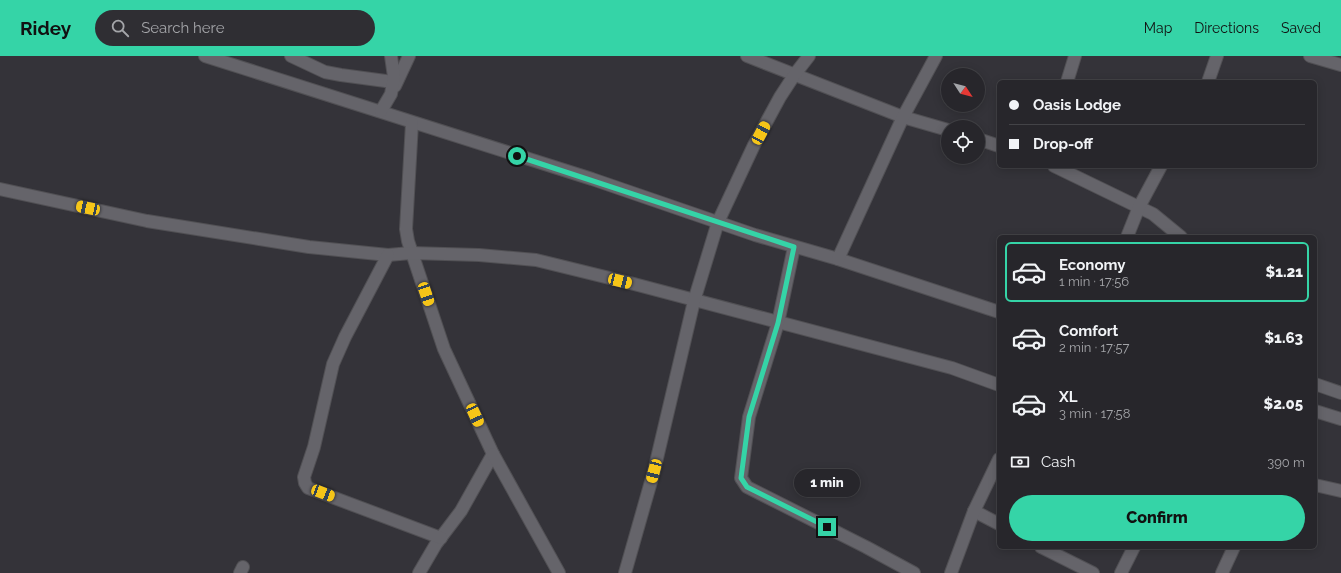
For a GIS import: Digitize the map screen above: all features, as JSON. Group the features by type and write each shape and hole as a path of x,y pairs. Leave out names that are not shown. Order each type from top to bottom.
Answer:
{"street":[{"path":"205,56 592,179 794,247 838,259 997,311"},
{"path":"291,56 325,72 392,88"},
{"path":"391,56 394,68 392,88"},
{"path":"381,111 409,56"},
{"path":"747,56 903,117 941,128"},
{"path":"625,573 654,471 694,301 718,222 754,145 780,97 809,56"},
{"path":"838,259 903,117 936,56"},
{"path":"1068,80 1075,56"},
{"path":"1209,80 1218,56"},
{"path":"1310,56 1341,65"},
{"path":"412,122 406,229 412,253 444,349 493,454 559,573"},
{"path":"985,141 997,145"},
{"path":"1058,168 1139,207 1158,218 1179,235"},
{"path":"1129,235 1139,207 1160,168"},
{"path":"0,189 147,221 309,248 388,255 412,253 479,255 536,260 952,368 997,384"},
{"path":"794,247 778,323 749,417 741,478 747,487 914,573"},
{"path":"388,255 344,337 333,364 314,447 304,476 305,483 308,488 441,538"},
{"path":"1317,385 1341,393"},
{"path":"1317,412 1341,419"},
{"path":"419,573 441,538 461,511 493,454"},
{"path":"951,573 974,511 997,463"},
{"path":"1317,486 1341,492"},
{"path":"974,511 997,523"},
{"path":"1045,549 1093,573"},
{"path":"1121,573 1133,549"},
{"path":"1222,573 1233,549"}],"route":[{"path":"517,156 592,179 794,247 778,323 749,417 741,478 747,487 827,527"}]}
